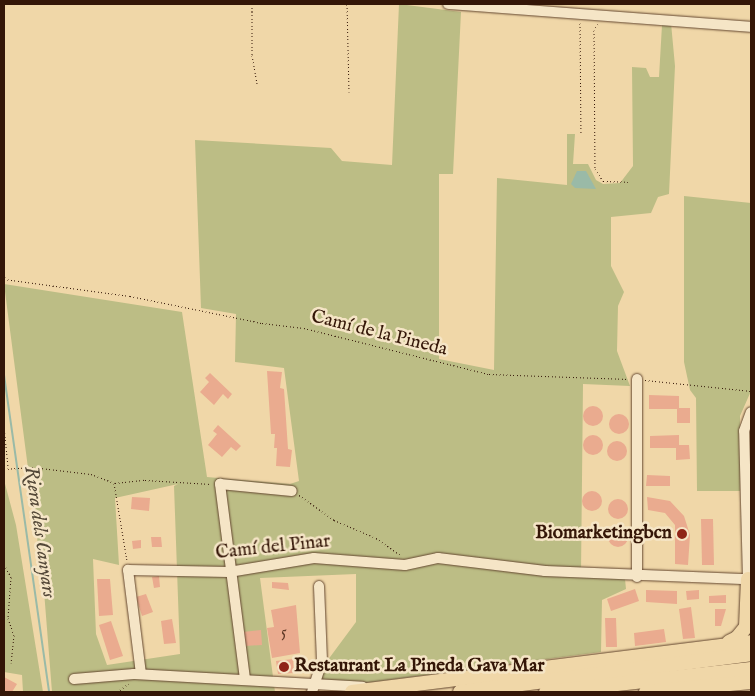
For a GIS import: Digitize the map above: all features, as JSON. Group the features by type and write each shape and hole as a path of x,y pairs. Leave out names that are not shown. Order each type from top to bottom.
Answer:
{"highway":[{"path":"713,646 733,641 744,631 750,583"},
{"path":"352,692 751,642"},
{"path":"460,692 751,654"},
{"path":"546,692 751,669"},
{"path":"646,692 751,682"},
{"path":"682,692 714,686"}],"street":[{"path":"448,4 607,14 751,27"},
{"path":"637,379 637,577"},
{"path":"750,583 744,431 751,412"},
{"path":"245,679 229,572 220,484 292,491"},
{"name":"Camí del Pinar","path":"128,570 229,572 331,557 405,566 438,558 637,577 750,583"},
{"path":"128,570 141,674"},
{"path":"315,688 322,661 319,586"},
{"path":"74,679 141,674 245,679 315,688 379,689"}],"path":[{"path":"252,4 252,56 257,84"},
{"path":"347,4 349,92"},
{"path":"580,12 581,134"},
{"path":"607,14 594,30 595,169 603,181 628,182"},
{"path":"4,273 4,279"},
{"name":"Camí de la Pineda","path":"4,279 130,296 262,324 304,328 489,374 637,379 751,391"},
{"path":"4,426 8,468"},
{"path":"4,469 32,467 92,474 114,483 145,480 220,484"},
{"path":"114,483 128,570"},
{"path":"292,491 334,520 399,552 405,566"},
{"path":"4,564 12,577 8,618 14,635 11,664"}],"green space":[{"path":"399,4 461,12 453,174 439,174 439,359 494,370 497,178 567,185 567,134 575,134 573,164 588,164 596,180 603,184 620,183 633,166 632,67 646,68 650,77 659,77 662,25 671,23 675,66 669,194 658,197 651,213 611,217 611,266 624,292 618,306 617,351 630,386 583,384 581,574 625,579 626,589 602,600 601,652 365,683 313,680 356,622 356,574 260,578 275,692 52,692 44,591 4,284 182,312 207,477 290,484 299,481 284,368 235,362 236,314 201,308 195,140 331,148 342,161 392,165","holes":["178,484 174,486 180,654 107,665 96,634 93,559 119,565 115,498"]},
{"path":"684,196 751,203 751,391 740,416 740,491 697,491 696,398 690,390 684,362"},
{"path":"4,480 16,525 43,692 23,692 22,675 4,672"}],"shaded area":[{"path":"577,171 586,171 596,189 575,188 571,184"}],"building":[{"path":"267,371 282,372 280,388 284,389 288,449 292,450 290,467 276,466 277,448 274,448 275,434 271,434"},
{"path":"210,373 232,394 228,399 223,394 214,405 200,392 209,382 205,378"},
{"path":"649,395 679,396 679,408 690,408 690,423 677,423 677,409 649,409"},
{"path":"593,406 600,409 603,416 600,423 593,426 586,423 583,416 586,409"},
{"path":"619,414 626,417 629,424 626,431 619,434 612,431 609,424 612,417"},
{"path":"218,425 241,446 236,451 231,447 222,457 208,445 217,434 213,431"},
{"path":"593,435 600,438 603,445 600,452 593,455 586,452 583,445 586,438"},
{"path":"679,435 679,445 689,445 690,459 676,460 676,448 650,448 650,436"},
{"path":"617,441 624,444 627,451 624,458 617,461 610,458 607,451 610,444"},
{"path":"647,475 670,476 670,486 646,486"},
{"path":"592,491 599,494 602,501 599,508 592,511 585,508 582,501 585,494"},
{"path":"132,497 150,498 149,511 131,509"},
{"path":"647,497 670,501 684,516 690,535 688,565 675,564 675,525 665,513 648,510"},
{"path":"618,499 625,502 628,509 625,516 618,519 611,516 608,509 611,502"},
{"path":"701,519 713,519 714,565 702,565"},
{"path":"618,527 625,530 628,537 625,544 618,547 611,544 608,537 611,530"},
{"path":"151,537 161,537 162,547 152,547"},
{"path":"141,540 141,548 133,549 132,541"},
{"path":"159,576 160,587 154,588 152,577"},
{"path":"97,579 110,579 113,615 99,616"},
{"path":"272,582 288,583 289,590 272,588"},
{"path":"635,589 639,601 611,611 607,599"},
{"path":"646,590 677,591 677,604 646,602"},
{"path":"699,590 699,599 687,600 686,591"},
{"path":"146,594 153,612 142,616 136,597"},
{"path":"726,595 726,603 709,603 709,596"},
{"path":"296,605 300,653 272,658 267,628 274,627 271,610"},
{"path":"691,607 695,638 683,639 679,609"},
{"path":"715,609 726,609 721,626 715,626"},
{"path":"605,618 616,618 617,647 606,647"},
{"path":"172,619 176,643 164,644 161,621"},
{"path":"111,621 123,656 110,660 99,625"},
{"path":"664,629 666,642 635,646 634,633"},
{"path":"261,630 262,645 245,646 243,632"},
{"path":"293,659 294,673 278,674 276,661"},
{"path":"4,677 17,684 12,692 4,692"}],"waterway":[{"name":"Riera dels Canyars","path":"4,375 49,692"}],"place":[{"name":"Biomarketingbcn","path":"682,534"},
{"name":"Restaurant La Pineda Gava Mar","path":"284,667"}]}
